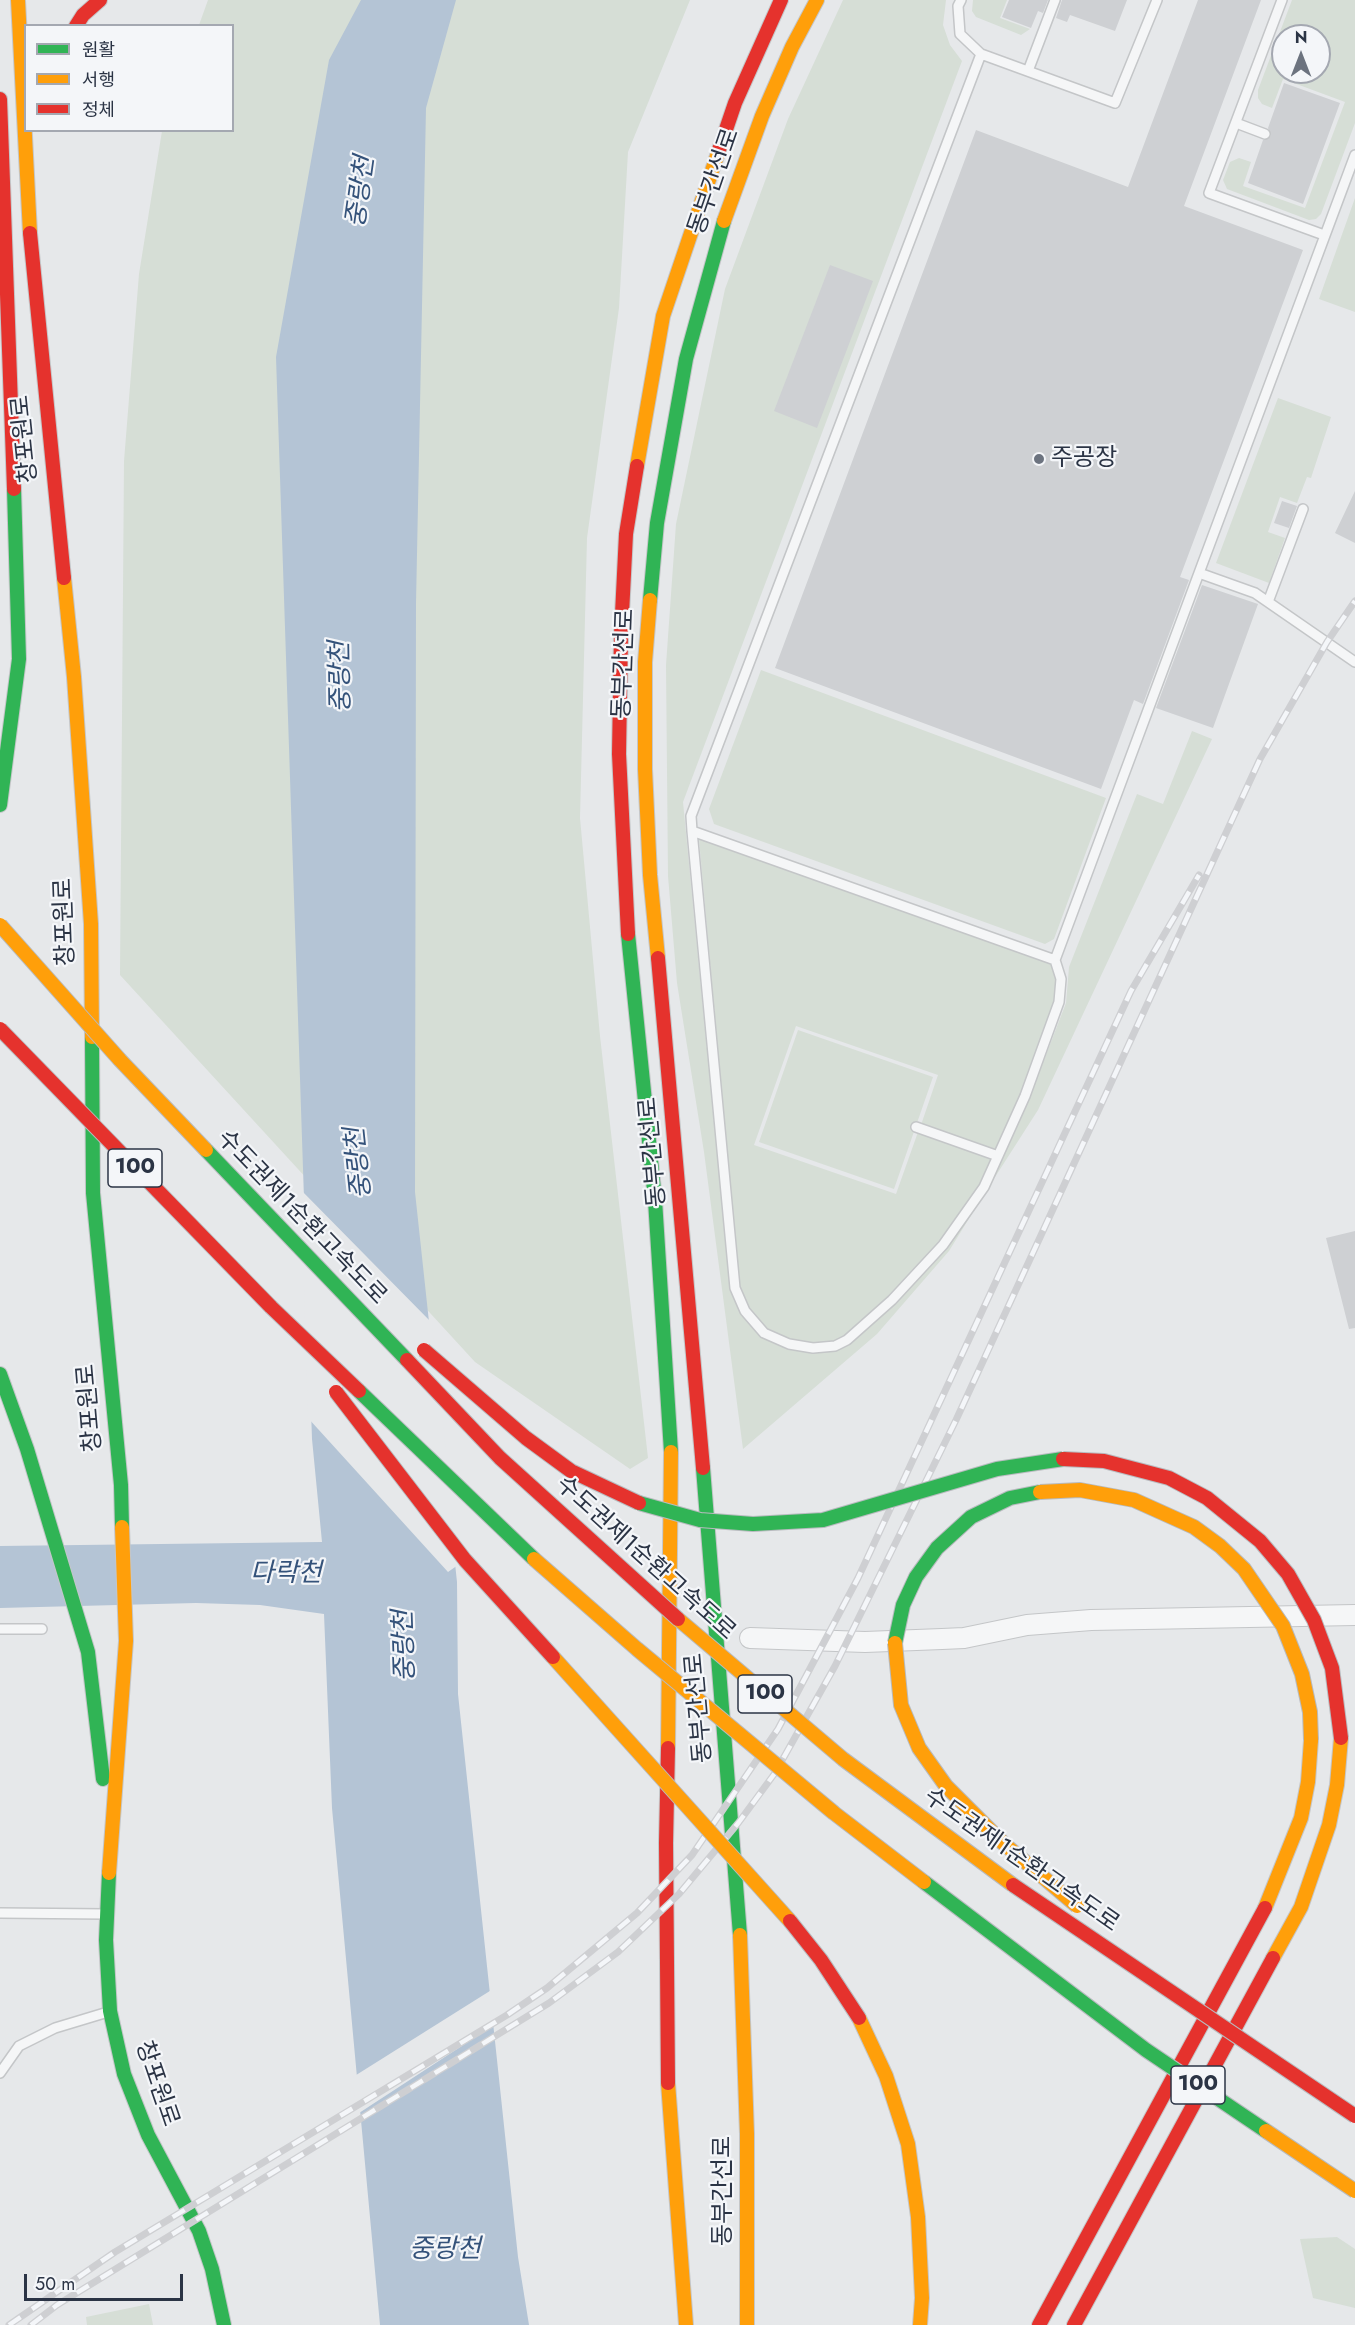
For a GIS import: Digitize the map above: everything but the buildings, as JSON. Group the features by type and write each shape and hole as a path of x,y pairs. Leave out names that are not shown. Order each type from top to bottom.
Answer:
{"main road":[{"name":"창포원로","path":"18,0 24,157 35,304 74,677 91,924 93,1193 121,1485 126,1641 110,1843 106,1940 110,2011 124,2074 148,2135 202,2241 212,2269 224,2325"},
{"path":"77,24 83,15 100,0"},
{"name":"동부간선로","path":"686,2325 667,2068 666,1843 671,1626 671,1456 655,1200 625,902 619,754 621,634 626,534 663,316 735,103 781,0"},
{"name":"동부간선로","path":"747,2325 747,2134 740,1922 677,1150 650,875 645,769 645,662 657,523 686,359 729,202 762,116 792,47 817,0"},
{"name":"창포원로","path":"0,99 4,324 19,659 0,805"},
{"path":"24,157 31,132"},
{"name":"수도권제1순환고속도로","path":"0,925 120,1060 243,1191 543,1498 756,1687 843,1759 995,1873 1355,2114"},
{"name":"100","path":"0,1029 271,1307 536,1560 743,1739 834,1813 1146,2050 1355,2191"},
{"path":"243,1191 383,1314"},
{"path":"271,1307 465,1560 773,1899 821,1960 859,2018 886,2076 908,2144 918,2217 922,2298 920,2325"},
{"path":"409,1337 526,1438 571,1471 642,1504 700,1520 753,1524 823,1520 885,1504 997,1468 1054,1459 1104,1461 1169,1478 1207,1498 1260,1541 1288,1574 1314,1620 1332,1668 1341,1738 1337,1785 1329,1825 1301,1907 1074,2325"},
{"name":"창포원로","path":"0,1374 27,1449 88,1652 110,1843"},
{"path":"1039,2325 1272,1895 1301,1818 1308,1782 1311,1740 1310,1712 1302,1674 1283,1626 1265,1596 1244,1569 1220,1546 1194,1527 1163,1512 1118,1495 1065,1489 1010,1498 985,1509 959,1526 926,1562 903,1605 895,1639 895,1657 898,1692 905,1717 923,1756 946,1786 1003,1844 1084,1911"},
{"path":"1139,1953 1355,2114"}],"street":[{"path":"750,1638 865,1642 942,1640 964,1638 1027,1625 1091,1620 1355,1615"}],"lane":[{"path":"961,0 958,6 960,34 981,54 1115,103 1157,0"},
{"path":"1028,71 1055,0"},
{"path":"1282,0 1209,193 1324,236"},
{"path":"981,54 691,816 735,1288 745,1311 764,1333 789,1344 813,1348 835,1346 848,1340 892,1300 943,1245 984,1187 1025,1096 1059,1002 1061,979 1055,960 1355,155"},
{"path":"1236,123 1266,134"},
{"path":"1268,602 1303,509"},
{"path":"1199,573 1255,593 1355,662"},
{"path":"692,831 1055,960"},
{"path":"916,1127 998,1156"},
{"path":"0,1629 42,1629"},
{"path":"0,1913 107,1914"},
{"path":"0,2073 19,2046 55,2028 110,2011"}],"shaded area":[{"path":"208,0 690,0 628,152 619,308 587,538 580,818 600,1036 648,1458 630,1469 475,1362 120,975 124,461 139,274 162,132 234,132 234,24 199,24"},
{"path":"843,0 946,0 943,25 950,45 962,61 683,802 727,1256 732,1288 743,1313 788,1347 849,1343 986,1191 949,1251 877,1334 743,1449 704,1152 677,983 668,876 666,665 676,524 725,289 788,119"},
{"path":"973,0 1007,0 1000,18 1030,29 1021,35 976,17 972,11"},
{"path":"1292,0 1355,0 1355,123 1321,214 1316,219 1309,220 1227,189 1223,180 1230,162 1239,158 1251,162 1243,186 1305,208 1345,102 1296,84 1331,84 1331,24 1283,24"},
{"path":"1271,56 1271,84 1281,84 1272,108 1262,104 1258,98 1258,90"},
{"path":"1355,198 1355,312 1319,299"},
{"path":"1278,398 1331,417 1311,478 1307,477 1297,503 1280,497 1268,532 1285,538 1269,583 1216,563"},
{"path":"761,670 1106,798 1054,939 1045,944 714,824 709,809"},
{"path":"1192,731 1212,739 1038,1110 988,1188 1029,1099 1066,1003 1069,967 1137,794 1163,804"},
{"path":"699,839 1052,963 1058,979 1055,1001 1021,1093 996,1150 921,1125 938,1075 796,1026 754,1145 896,1194 918,1132 993,1159 982,1184 941,1243 890,1298 846,1336 834,1343 814,1344 790,1340 767,1330 749,1309 739,1286"},
{"path":"798,1030 933,1077 894,1189 759,1142"},
{"path":"1337,2237 1355,2249 1355,2308 1313,2298 1300,2239"},
{"path":"149,2304 153,2325 87,2325 86,2317"}],"water":[{"name":"중랑천","path":"361,0 456,0 426,108 416,603 415,1192 457,1582 458,1694 518,2257 529,2325 380,2325 332,1808 324,1614 260,1605 196,1603 0,1608 0,1546 322,1542 312,1439 276,357 329,60"}],"pier":[{"path":"301,1190 432,1323 458,1565 448,1572 308,1418"},
{"path":"493,1989 497,2023 356,2115 353,2077"}],"railway":[{"path":"31,2325 57,2305 549,2003 618,1952 679,1894 739,1822 775,1773 835,1666 956,1420 1260,759 1327,642 1355,601"},
{"path":"9,2325 115,2252 507,2015 547,1988 637,1913 692,1855 778,1729 858,1578 1131,991 1199,875"}],"traffic: fast":[{"path":"650,600 657,523 686,359 724,221"},
{"path":"0,805 19,659 14,489"},
{"path":"628,934 655,1200 671,1452"},
{"path":"92,1037 93,1193 121,1485 122,1527"},
{"path":"206,1150 407,1360"},
{"path":"0,1374 27,1449 88,1652 103,1779"},
{"path":"359,1391 534,1559"},
{"path":"639,1503 700,1520 753,1524 823,1520 997,1469 1063,1459"},
{"path":"703,1468 740,1935"},
{"path":"895,1643 903,1605 916,1577 937,1548 971,1517 1010,1498 1040,1492"},
{"path":"109,1873 106,1940 110,2011 124,2074 148,2135 199,2231 212,2269 224,2325"},
{"path":"924,1882 1146,2050 1266,2131"}],"traffic: slow":[{"path":"18,0 24,116"},
{"path":"724,221 762,116 792,47 817,0"},
{"path":"25,132 30,233"},
{"path":"637,466 663,316 719,150"},
{"path":"64,578 74,677 91,924 92,1037"},
{"path":"650,600 645,662 645,769 650,875 658,958"},
{"path":"0,925 120,1060 206,1150"},
{"path":"668,1748 671,1452"},
{"path":"1040,1492 1080,1490 1134,1500 1194,1527 1220,1546 1244,1569 1283,1626 1302,1674 1310,1712 1311,1740"},
{"path":"109,1873 126,1641 122,1527"},
{"path":"534,1559 637,1649 834,1813 924,1882"},
{"path":"678,1619 843,1759 1013,1885"},
{"path":"895,1643 901,1705 919,1748 946,1786 1003,1843 1077,1906"},
{"path":"553,1657 790,1921"},
{"path":"1273,1958 1301,1907 1329,1825 1337,1785 1341,1738"},
{"path":"1265,1908 1301,1818 1308,1782 1311,1740"},
{"path":"740,1935 747,2134 747,2325"},
{"path":"859,2018 886,2076 908,2144 918,2217 922,2298 920,2325"},
{"path":"668,2083 686,2325"},
{"path":"1266,2131 1355,2191"}],"traffic: jam":[{"path":"77,24 83,15 100,0"},
{"path":"719,150 735,103 781,0"},
{"path":"0,99 14,489"},
{"path":"30,233 64,578"},
{"path":"628,934 619,754 621,634 626,534 637,466"},
{"path":"658,958 703,1468"},
{"path":"0,1029 271,1307 359,1391"},
{"path":"424,1350 526,1438 571,1471 639,1503"},
{"path":"407,1360 500,1458 678,1619"},
{"path":"336,1392 465,1560 553,1657"},
{"path":"1063,1459 1104,1461 1169,1478 1207,1498 1260,1541 1288,1574 1314,1620 1332,1668 1341,1738"},
{"path":"668,1748 666,1843 668,2083"},
{"path":"1013,1885 1355,2116"},
{"path":"1039,2325 1265,1908"},
{"path":"790,1921 821,1960 859,2018"},
{"path":"1074,2325 1273,1958"}],"place":[{"name":"주공장","path":"1039,459"}],"water label":[{"name":"다락천","path":"286,1575"}]}
